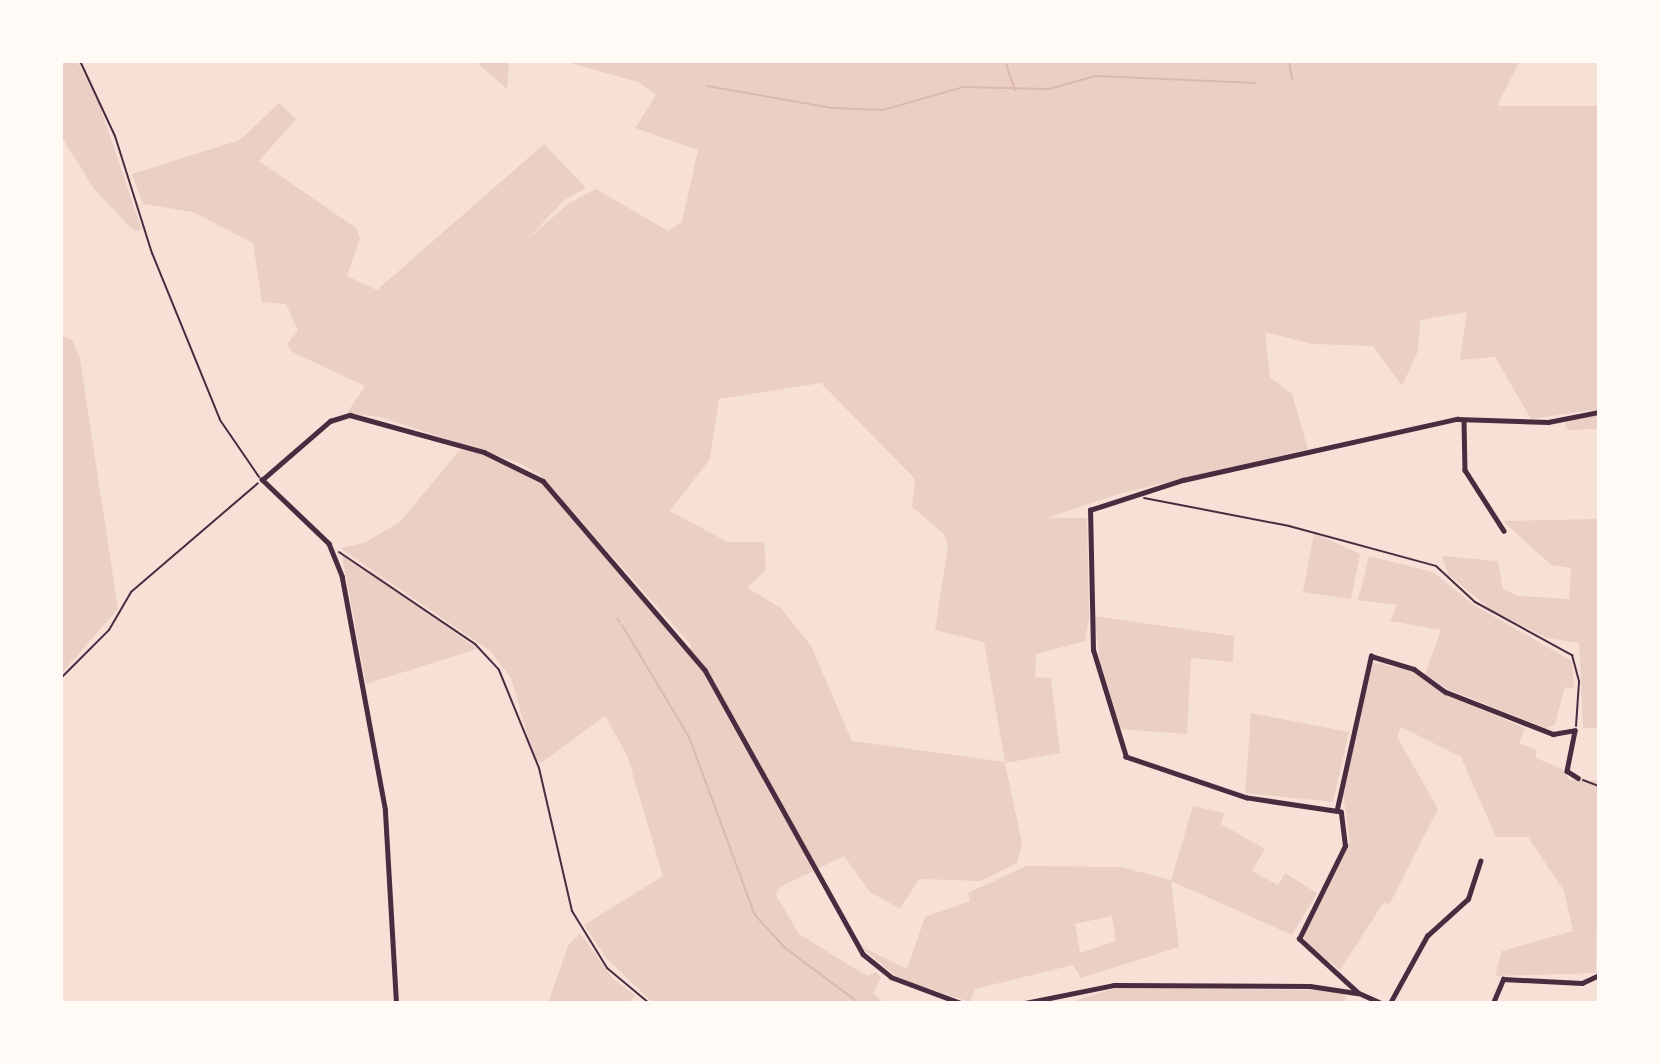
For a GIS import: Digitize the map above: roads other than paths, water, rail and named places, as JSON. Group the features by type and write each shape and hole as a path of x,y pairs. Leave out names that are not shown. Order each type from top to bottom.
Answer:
{"street":[{"path":"1358,993 1299,939 1345,846 1344,817 1337,809 1247,798 1126,757 1093,650 1090,510 1126,495 1464,420 1548,422 1599,412"},
{"path":"396,1003 385,810 333,550 262,480 330,421 359,415 484,452 534,474 601,542 705,670 863,954 900,982 961,1003"},
{"path":"1464,420 1465,470 1504,531"},
{"path":"1337,809 1371,656 1414,669 1446,692 1553,734 1575,730 1567,771 1578,778"},
{"path":"1390,1003 1427,936 1468,899 1480,861"},
{"path":"1493,1003 1503,979 1582,983 1599,975"},
{"path":"1025,1003 1114,985 1310,986 1358,993 1380,1003"}],"waterway":[{"path":"1005,61 1015,90"},
{"path":"1289,61 1292,80"},
{"path":"707,86 832,108 883,110 963,87 1049,89 1095,76 1256,83"},
{"path":"617,619 620,622"},
{"path":"622,625 689,737 755,915 785,948 859,1003"}]}
